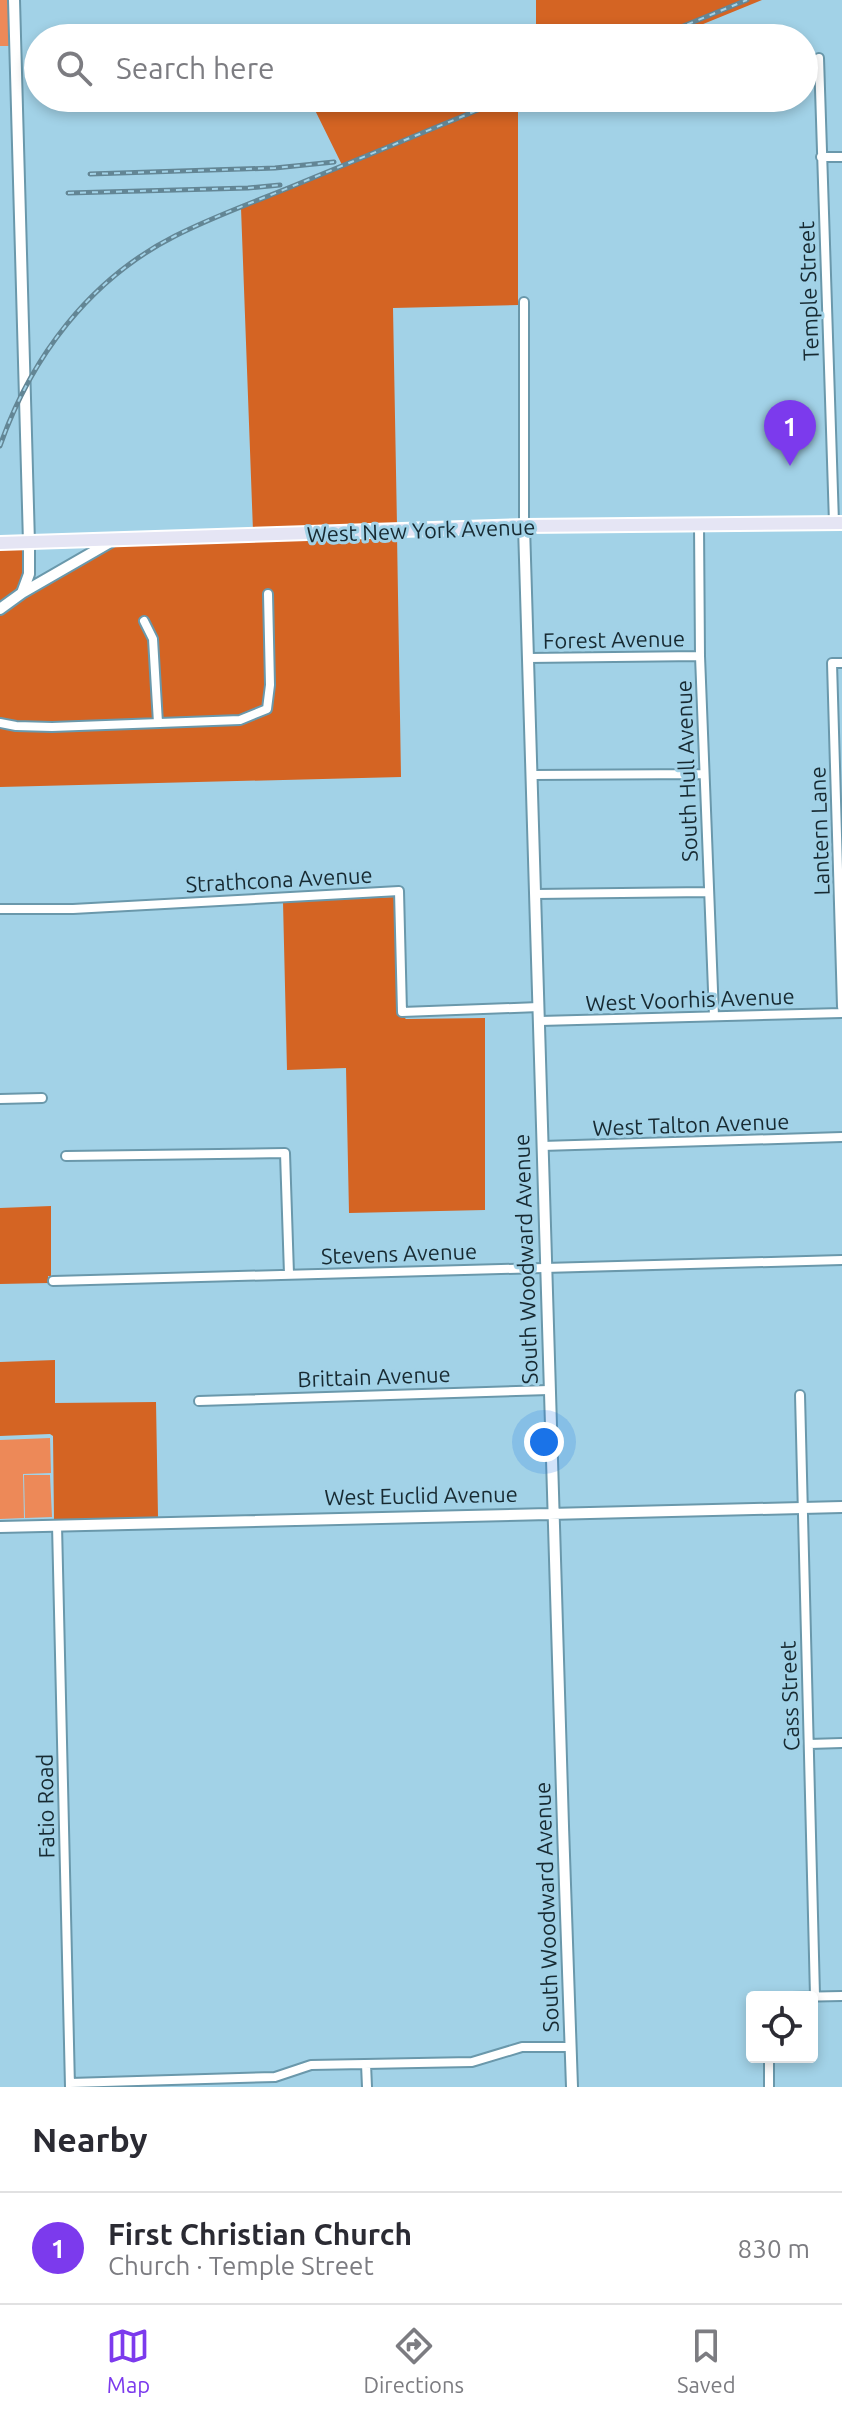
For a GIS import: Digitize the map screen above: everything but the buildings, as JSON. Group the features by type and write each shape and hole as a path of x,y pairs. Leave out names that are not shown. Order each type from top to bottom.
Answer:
{"main road":[{"name":"West New York Avenue","path":"0,543 524,526 838,523"}],"street":[{"path":"14,0 29,543 29,574 22,593"},
{"name":"Temple Street","path":"819,58 838,523"},
{"path":"821,157 842,157"},
{"path":"524,302 524,526"},
{"name":"South Hull Avenue","path":"699,525 700,656 714,1016"},
{"name":"South Woodward Avenue","path":"524,526 540,1021 551,1512 572,2087"},
{"path":"0,609 114,540"},
{"path":"0,723 28,727 240,720 267,709 270,685 268,594"},
{"path":"144,621 153,639 158,723"},
{"name":"Forest Avenue","path":"528,658 700,656"},
{"name":"Lantern Lane","path":"842,663 832,663 842,1010"},
{"path":"532,775 704,774"},
{"name":"Strathcona Avenue","path":"0,909 73,909 399,891 402,1012 539,1007"},
{"path":"535,894 708,892"},
{"name":"West Voorhis Avenue","path":"540,1021 842,1010"},
{"path":"0,1099 42,1098"},
{"name":"West Talton Avenue","path":"542,1146 842,1137"},
{"path":"66,1156 285,1153 289,1274"},
{"name":"Stevens Avenue","path":"53,1281 842,1260"},
{"name":"Brittain Avenue","path":"199,1401 549,1390"},
{"name":"Cass Street","path":"800,1395 815,1991"},
{"name":"West Euclid Avenue","path":"0,1527 842,1507"},
{"name":"Fatio Road","path":"57,1525 70,2085"},
{"path":"809,1744 842,1743"},
{"path":"818,1996 842,1996"},
{"path":"70,2085 275,2077 311,2065 472,2062 522,2047 571,2047"},
{"path":"769,2063 769,2087"},
{"path":"366,2064 367,2087"}],"shaded area":[{"path":"0,0 10,0 12,46 0,46"},
{"path":"536,0 762,0 703,24 536,24"},
{"path":"316,112 518,112 518,305 393,308 397,526 253,531 241,208 343,167"},
{"path":"397,535 401,777 0,787 0,614 25,596 115,545"},
{"path":"0,548 25,548 25,567 19,586 0,603"},
{"path":"395,897 398,1012 406,1019 485,1018 485,1210 349,1213 346,1068 287,1070 283,902"},
{"path":"51,1206 49,1283 0,1284 0,1208"},
{"path":"55,1360 55,1403 156,1402 158,1517 54,1520 53,1436 0,1436 0,1362"},
{"path":"50,1438 51,1473 23,1474 24,1518 0,1519 0,1440"},
{"path":"24,1475 50,1475 52,1517 25,1518"}],"railway":[{"path":"688,24 747,0"},
{"path":"0,446 28,382 67,324 116,274 144,254 220,215 473,112"},
{"path":"90,174 275,168 334,162"},
{"path":"68,193 280,185"}],"place":[{"name":"First Christian Church","path":"790,466"}]}
